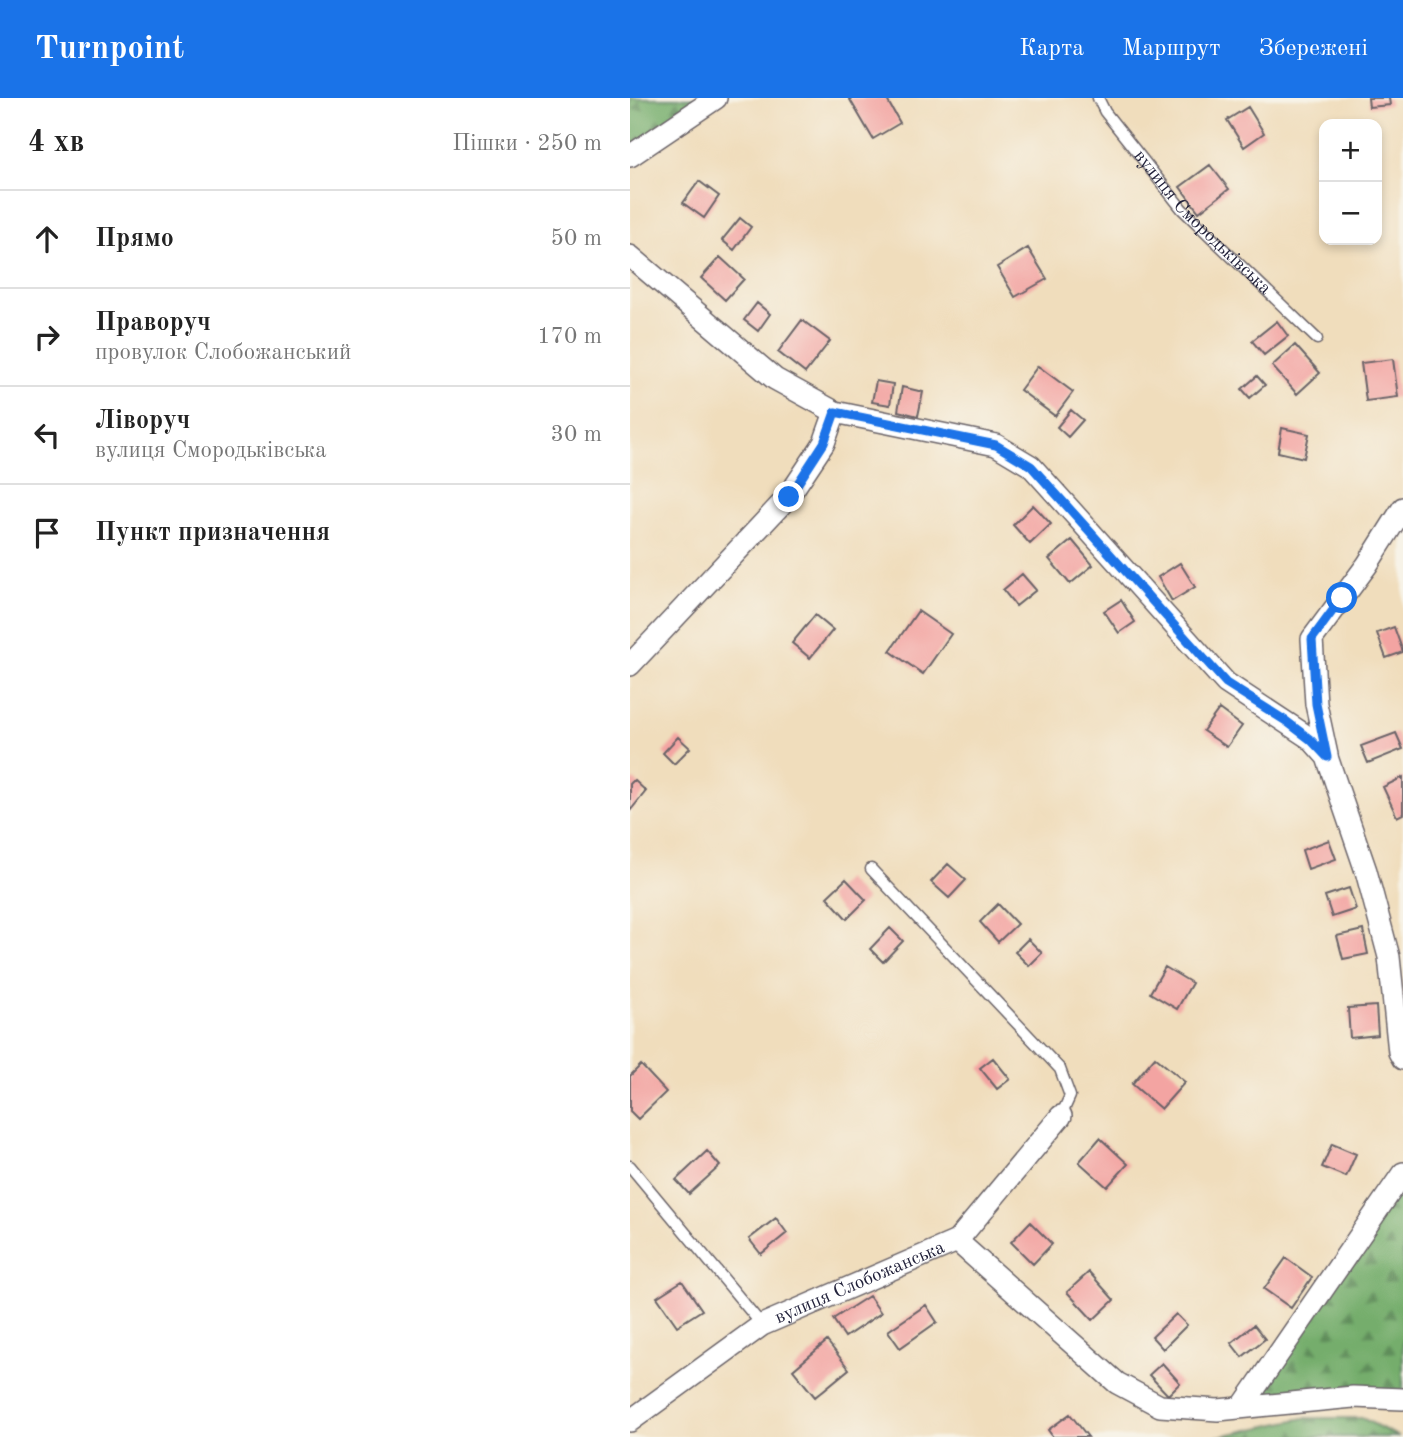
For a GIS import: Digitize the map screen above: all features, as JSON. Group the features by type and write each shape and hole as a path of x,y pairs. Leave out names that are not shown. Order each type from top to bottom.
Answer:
{"street":[{"path":"630,156 716,98"},
{"path":"630,256 775,379 835,412 996,445 1031,466 1226,683 1286,721 1311,740 1327,757"},
{"path":"630,665 789,497 824,443 835,412"},
{"path":"1403,509 1367,565 1312,639 1316,704 1327,757 1366,871 1388,957 1399,1052 1403,1059"},
{"name":"вулиця Слобожанська","path":"630,1421 762,1325 957,1241 1061,1116"},
{"path":"1242,1408 1403,1173"},
{"path":"957,1241 1117,1383 1160,1406 1218,1410 1353,1397 1403,1399"}],"lane":[{"name":"вулиця Смородьківська","path":"1098,98 1105,112 1182,209 1317,339"},
{"path":"871,869 1060,1069 1070,1096 1061,1116"},
{"path":"630,1166 762,1325"}],"green space":[{"path":"630,98 718,98 630,159"},
{"path":"1403,1180 1403,1399 1250,1395"},
{"path":"1304,1418 1362,1418 1399,1437 1216,1437"}],"building":[{"path":"849,98 886,98 900,123 873,139"},
{"path":"1368,98 1389,98 1390,105 1369,107"},
{"path":"1248,107 1264,133 1244,147 1227,120"},
{"path":"1210,165 1229,189 1199,212 1180,187"},
{"path":"699,181 719,196 704,218 683,203"},
{"path":"740,218 751,227 734,250 722,240"},
{"path":"1028,248 1047,279 1015,297 997,267"},
{"path":"720,257 744,279 725,300 701,278"},
{"path":"757,303 770,314 758,331 744,320"},
{"path":"802,320 830,341 805,373 778,352"},
{"path":"1277,321 1288,336 1264,355 1252,341"},
{"path":"1295,345 1320,373 1297,394 1272,366"},
{"path":"1393,359 1398,397 1366,401 1361,363"},
{"path":"1038,366 1073,392 1055,416 1020,390"},
{"path":"1257,376 1265,385 1250,398 1242,389"},
{"path":"876,381 893,384 890,405 872,402"},
{"path":"902,387 923,392 918,416 898,411"},
{"path":"1071,410 1083,420 1068,437 1057,427"},
{"path":"1282,428 1309,434 1304,458 1278,452"},
{"path":"1033,505 1051,524 1030,544 1013,525"},
{"path":"1072,540 1093,565 1070,584 1049,559"},
{"path":"1180,563 1195,587 1172,601 1158,577"},
{"path":"1022,574 1036,590 1016,606 1003,590"},
{"path":"1121,600 1135,622 1119,633 1104,611"},
{"path":"918,611 951,634 923,674 890,651"},
{"path":"815,615 833,630 810,658 792,643"},
{"path":"1394,627 1403,652 1386,658 1377,633"},
{"path":"1219,709 1242,726 1227,747 1203,731"},
{"path":"1396,733 1403,749 1368,763 1361,746"},
{"path":"678,737 690,748 674,764 663,753"},
{"path":"1403,777 1403,814 1397,817 1383,787"},
{"path":"634,780 646,791 630,811 630,784"},
{"path":"1329,840 1336,859 1308,869 1302,850"},
{"path":"948,864 966,880 949,898 931,882"},
{"path":"846,879 866,900 847,919 827,897"},
{"path":"1349,888 1356,909 1332,917 1325,896"},
{"path":"998,904 1017,924 998,942 980,922"},
{"path":"890,928 903,941 883,962 870,949"},
{"path":"1363,930 1368,954 1343,959 1337,936"},
{"path":"1028,939 1042,953 1029,966 1015,952"},
{"path":"1165,967 1192,983 1177,1009 1150,993"},
{"path":"1376,1006 1378,1035 1350,1038 1348,1008"},
{"path":"1155,1057 1185,1082 1161,1109 1132,1084"},
{"path":"993,1058 1010,1079 997,1089 980,1068"},
{"path":"641,1065 666,1092 638,1119 630,1111 630,1076"},
{"path":"1100,1138 1128,1164 1107,1187 1079,1162"},
{"path":"1332,1144 1356,1154 1346,1177 1322,1167"},
{"path":"707,1151 720,1166 689,1194 676,1180"},
{"path":"776,1218 787,1233 761,1254 749,1239"},
{"path":"1030,1222 1052,1244 1033,1264 1011,1242"},
{"path":"1286,1258 1312,1277 1291,1308 1264,1289"},
{"path":"1089,1272 1114,1300 1093,1320 1067,1292"},
{"path":"682,1281 702,1310 677,1326 657,1297"},
{"path":"869,1296 881,1313 845,1337 833,1319"},
{"path":"926,1305 937,1322 900,1348 888,1331"},
{"path":"1176,1314 1187,1325 1163,1349 1152,1337"},
{"path":"1254,1325 1265,1339 1242,1357 1231,1343"},
{"path":"827,1341 849,1369 815,1397 793,1370"},
{"path":"1162,1363 1180,1383 1168,1395 1149,1375"},
{"path":"1070,1414 1088,1437 1053,1437 1048,1430"}],"route":[{"path":"789,497 824,443 835,412 996,445 1031,466 1226,683 1286,721 1311,740 1327,757 1316,704 1312,639 1342,598"}]}
